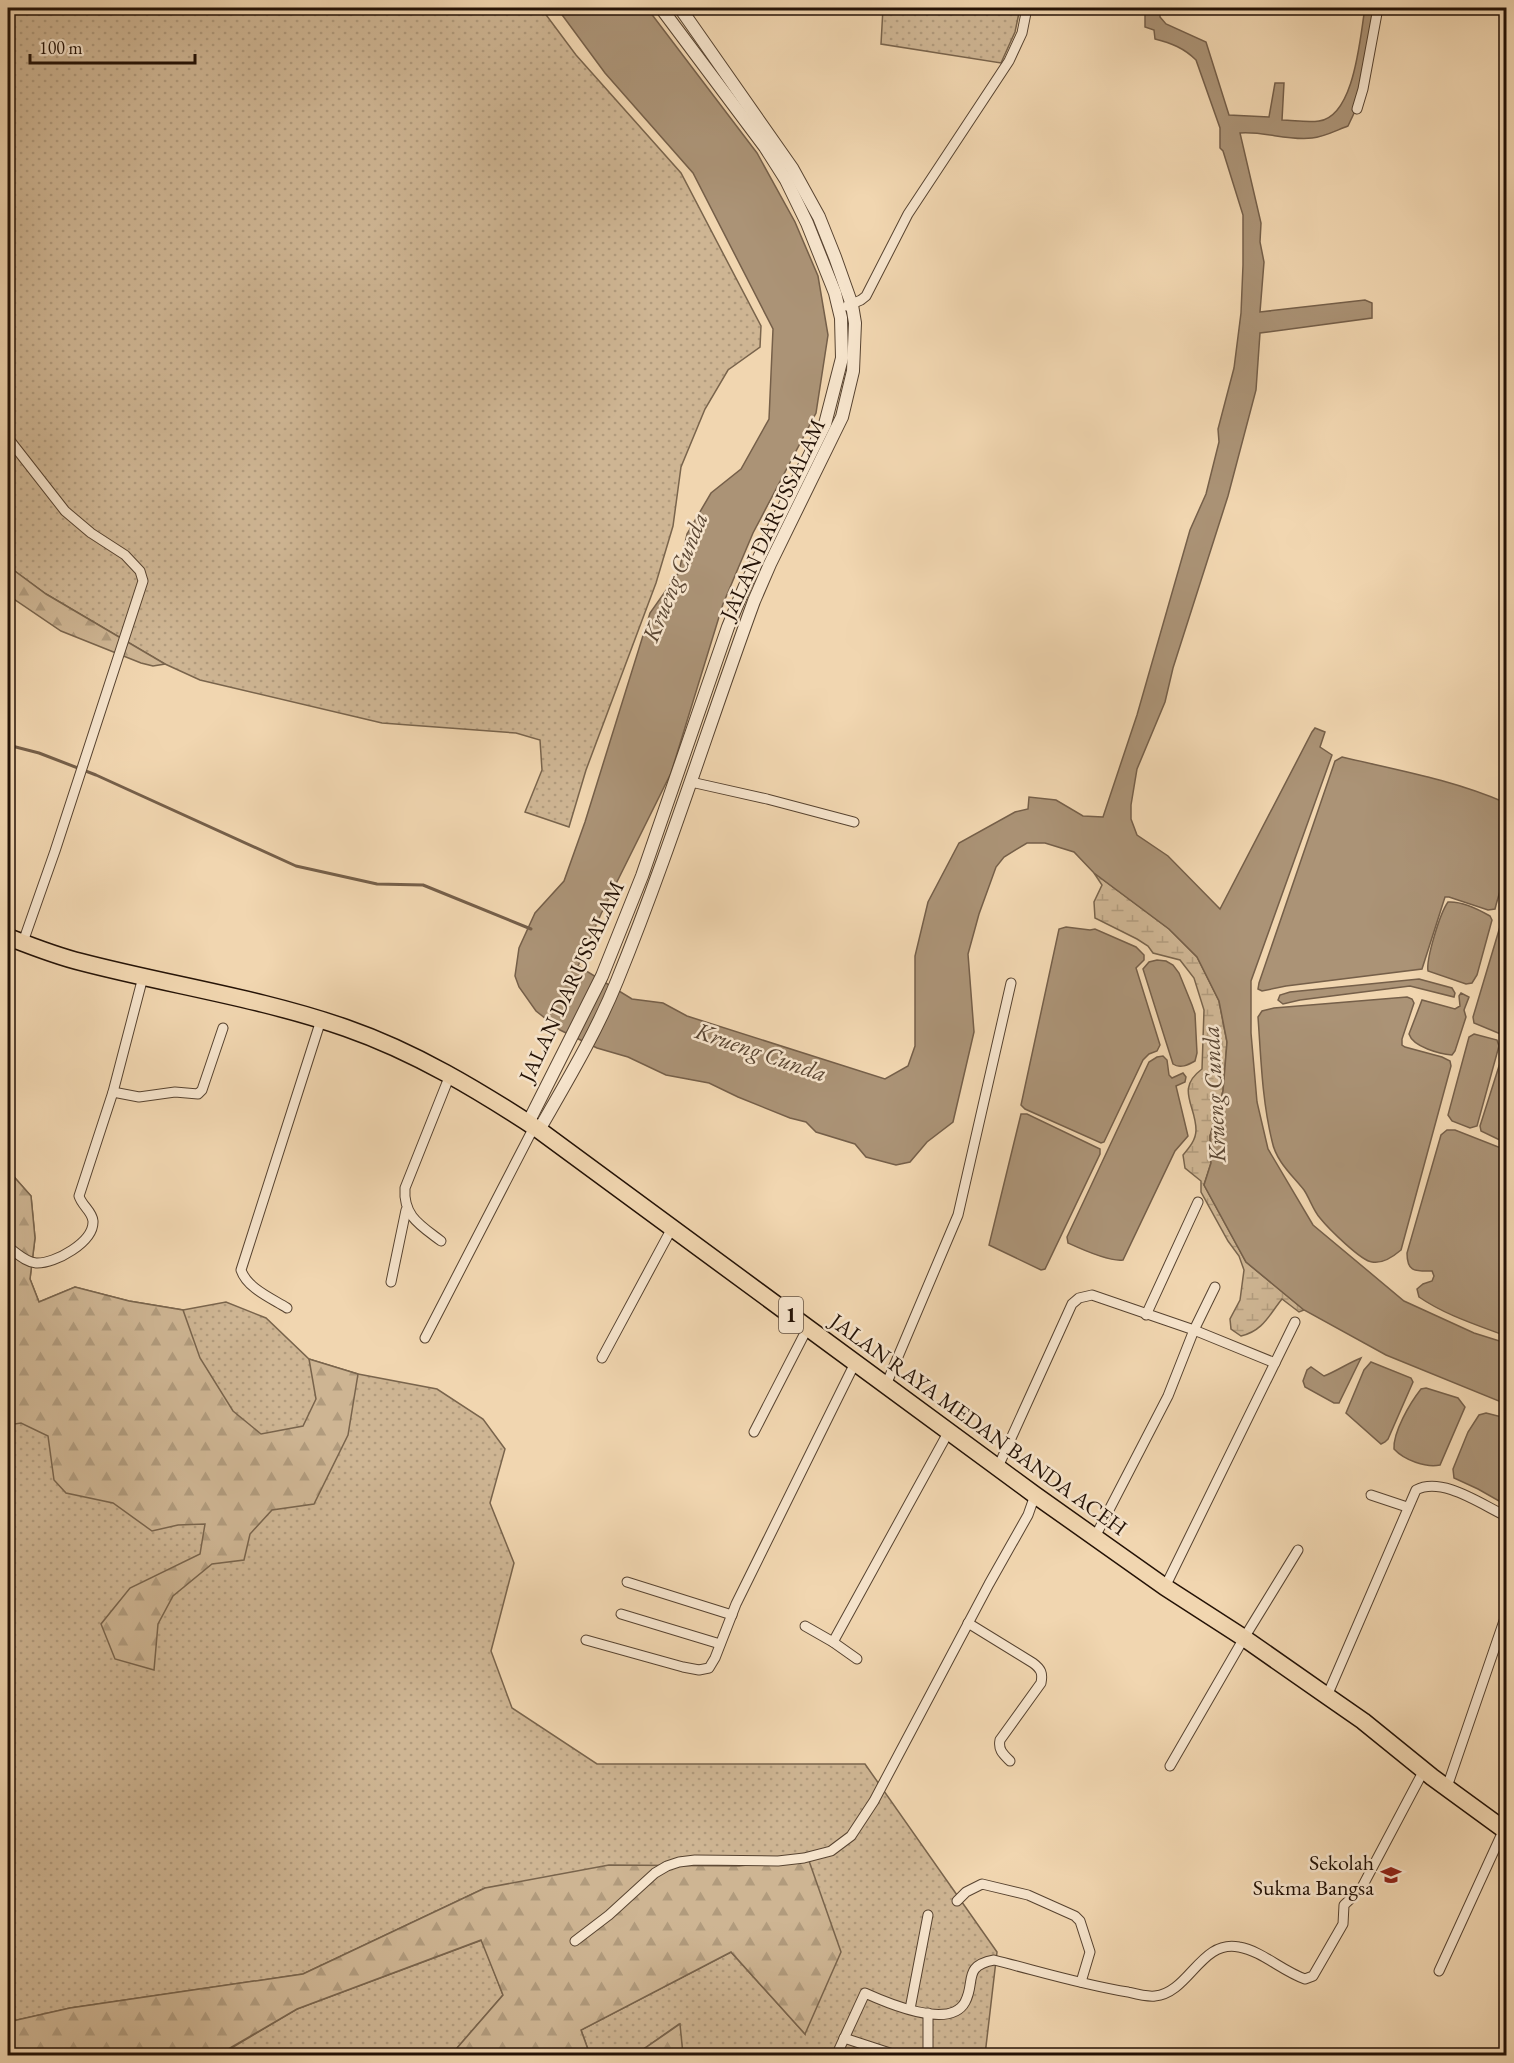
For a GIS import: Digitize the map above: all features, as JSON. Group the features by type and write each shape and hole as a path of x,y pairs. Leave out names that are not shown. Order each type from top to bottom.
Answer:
{"highway":[{"name":"JALAN RAYA MEDAN BANDA ACEH","path":"15,940 79,962 321,1020 398,1049 450,1075 534,1126 1035,1495 1165,1587 1245,1638 1363,1721 1505,1830"}],"street":[{"name":"JALAN DARUSSALAM","path":"534,1126 566,1048 602,976 642,876 728,627 745,586 825,424 842,358 842,332 838,308 826,270 786,180 765,147 661,8"},
{"name":"JALAN DARUSSALAM","path":"534,1126 581,1056 616,983 691,782 754,601 842,417 853,371 855,323 852,305 819,217 778,145 680,8"},
{"path":"838,308 852,305 866,296 908,214 1009,61 1022,33 1027,8"},
{"path":"1357,109 1363,89 1378,8"},
{"path":"8,438 65,511 91,533 125,555 142,576 143,585 135,603 75,791 15,940"},
{"path":"691,782 854,822"},
{"path":"8,1247 25,1260 34,1263 55,1260 68,1254 86,1236 92,1226 93,1219 79,1196 113,1092 143,976"},
{"path":"886,1385 958,1215 1011,983"},
{"path":"287,1308 252,1286 244,1278 241,1270 321,1020"},
{"path":"113,1092 139,1097 175,1092 198,1094 202,1090 223,1028"},
{"path":"391,1282 406,1210 405,1188 450,1075"},
{"path":"425,1338 534,1126"},
{"path":"1146,1315 1198,1202"},
{"path":"406,1210 441,1241"},
{"path":"602,1358 672,1228"},
{"path":"1095,1536 1168,1396 1194,1330 1215,1287"},
{"path":"998,1467 1072,1304 1079,1298 1092,1295 1194,1330 1275,1363"},
{"path":"1165,1587 1295,1322"},
{"path":"754,1432 808,1327"},
{"path":"586,1640 699,1670 709,1668 732,1615 855,1363"},
{"path":"833,1642 949,1431"},
{"path":"1327,1696 1416,1490 1432,1485 1447,1487 1506,1516"},
{"path":"575,1941 609,1915 655,1873 679,1862 709,1859 787,1860 818,1855 841,1844 851,1836 874,1801 1028,1515 1035,1495"},
{"path":"1371,1495 1407,1508"},
{"path":"1170,1766 1298,1550"},
{"path":"627,1582 732,1615"},
{"path":"621,1614 720,1644"},
{"path":"1447,1787 1506,1615"},
{"path":"968,1623 1033,1663 1040,1668 1043,1676 1041,1683 1000,1740 999,1746 1002,1753 1010,1761"},
{"path":"805,1626 857,1659"},
{"path":"836,2055 865,1993 889,2004 938,2015 950,2014 957,2012 966,2001 970,1977 975,1968 983,1962 994,1960 1112,1990 1154,1997 1176,1987 1210,1954 1219,1948 1229,1946 1252,1952 1299,1977 1305,1979 1313,1976 1343,1924 1344,1905 1361,1889 1424,1770"},
{"path":"1439,1971 1505,1830"},
{"path":"957,1902 966,1892 982,1884 1028,1895 1075,1916 1080,1921 1090,1952 1081,1982"},
{"path":"910,2009 928,1914"},
{"path":"928,2013 928,2055"},
{"path":"844,2038 899,2055"}],"green space":[{"path":"10,8 541,8 576,55 681,173 761,326 760,347 728,370 705,409 681,467 673,526 656,583 586,770 569,827 525,812 542,770 540,740 516,733 382,723 200,680 165,664 46,594 8,566 8,21"},
{"path":"883,8 1020,8 1015,32 1001,63 881,44"},
{"path":"8,566 46,594 165,664 153,666 141,663 61,631 8,595"},
{"path":"1094,873 1169,929 1197,957 1219,1001 1227,1042 1223,1091 1210,1136 1211,1163 1204,1185 1246,1262 1304,1310 1299,1312 1282,1299 1265,1322 1249,1334 1241,1336 1231,1329 1230,1319 1240,1300 1244,1270 1239,1256 1228,1241 1201,1192 1201,1181 1185,1168 1183,1155 1192,1144 1196,1134 1188,1090 1194,1076 1202,1069 1204,1010 1194,978 1180,960 1153,953 1148,946 1137,939 1095,918 1094,902 1102,885"},
{"path":"8,1170 31,1196 35,1238 30,1279 39,1302 75,1287 129,1301 183,1310 226,1302 266,1318 309,1359 358,1374 437,1389 483,1419 505,1449 490,1503 514,1563 491,1651 512,1708 597,1764 865,1764 997,1952 985,2055 683,2055 679,2024 635,2055 590,2055 581,2030 731,1952 805,2034 808,1858 485,1888 303,1974 70,2008 8,2022"},
{"path":"8,1170 31,1196 35,1238 30,1279 39,1302 75,1287 129,1301 183,1310 200,1358 233,1411 261,1434 303,1426 316,1399 309,1359 358,1374 348,1435 314,1504 272,1510 250,1534 244,1560 212,1564 173,1596 158,1624 154,1670 115,1659 101,1624 130,1588 200,1554 205,1524 178,1525 152,1531 113,1503 66,1493 54,1480 48,1436 21,1423 8,1425"},
{"path":"808,1858 841,1952 805,2034 731,1952 581,2030 590,2055 451,2055 503,1995 481,1940 297,2009 218,2055 8,2055 8,2022 70,2008 303,1974 485,1888 609,1865 739,1866"},
{"path":"482,1940 503,1995 451,2055 218,2056 297,2009"},
{"path":"680,2024 683,2055 635,2055"}],"water":[{"name":"Krueng Cunda","path":"557,8 647,8 757,153 795,222 818,276 828,335 816,413 753,533 723,604 671,773 601,914 578,966 632,999 663,1003 687,1016 885,1079 908,1066 915,1046 915,956 928,902 959,843 1015,812 1028,809 1029,797 1056,800 1083,816 1103,817 1137,715 1190,530 1206,494 1219,442 1218,429 1234,368 1241,313 1243,215 1223,151 1220,148 1220,128 1196,60 1177,46 1155,39 1154,30 1145,27 1145,8 1160,8 1160,17 1166,24 1206,42 1229,115 1269,117 1275,83 1284,83 1282,120 1310,122 1331,116 1341,105 1354,73 1365,8 1377,8 1356,109 1348,126 1326,135 1303,139 1240,133 1261,223 1260,242 1264,262 1260,312 1365,300 1372,303 1372,318 1260,333 1256,390 1228,496 1173,668 1165,702 1137,769 1131,819 1137,835 1168,856 1220,909 1312,732 1315,728 1325,732 1320,747 1332,755 1251,981 1251,1033 1257,1102 1268,1149 1313,1225 1404,1301 1474,1333 1506,1343 1506,1404 1386,1355 1304,1310 1246,1262 1204,1185 1211,1163 1210,1136 1223,1091 1227,1042 1219,1001 1197,957 1169,929 1094,873 1074,852 1045,843 1027,843 1004,857 996,867 968,954 974,1032 953,1122 927,1142 910,1162 896,1165 866,1157 855,1144 816,1132 806,1122 790,1118 709,1083 666,1075 628,1057 597,1048 560,1030 536,1011 519,987 515,976 519,948 535,913 564,881 585,822 650,613 679,572 687,534 711,493 741,469 769,419 773,329 693,173 605,73"},
{"path":"1342,757 1446,782 1506,803 1506,870 1495,909 1488,910 1445,897 1422,969 1262,991 1258,989 1259,983 1335,761"},
{"path":"1448,902 1470,906 1490,916 1492,920 1477,975 1472,983 1466,984 1428,971 1434,936"},
{"path":"1502,920 1506,921 1506,1030 1503,1035 1474,1023 1473,1017"},
{"path":"1066,927 1095,929 1136,947 1144,955 1144,960 1136,968 1160,1045 1157,1051 1149,1054 1143,1060 1104,1142 1101,1143 1025,1109 1021,1105 1059,929"},
{"path":"1157,960 1173,965 1179,973 1195,1014 1197,1053 1195,1061 1184,1066 1173,1064 1143,969 1149,962"},
{"path":"1419,979 1452,988 1455,993 1454,997 1410,986 1283,1004 1278,1000 1280,995 1290,992"},
{"path":"1461,993 1469,997 1464,1010 1466,1017 1452,1055 1428,1049 1416,1043 1409,1034 1422,1000 1455,1009 1460,1006"},
{"path":"1407,997 1414,1003 1402,1045 1442,1057 1450,1061 1451,1066 1401,1250 1384,1261 1372,1262 1353,1250 1324,1223 1315,1212 1304,1190 1277,1155 1266,1110 1258,1017 1262,1011 1274,1008"},
{"path":"1474,1034 1497,1040 1499,1046 1477,1126 1470,1128 1452,1121 1448,1115 1469,1037"},
{"path":"1506,1044 1506,1143 1481,1131 1480,1126"},
{"path":"1163,1056 1167,1060 1169,1075 1172,1078 1183,1073 1186,1077 1185,1082 1176,1086 1188,1136 1175,1151 1123,1260 1087,1252 1068,1243 1067,1237 1149,1062"},
{"path":"1021,1114 1027,1114 1100,1149 1100,1154 1045,1269 1041,1270 989,1245"},
{"path":"1447,1130 1455,1130 1506,1150 1506,1336 1450,1314 1419,1297 1417,1289 1432,1281 1434,1276 1432,1271 1414,1270 1407,1260 1407,1253 1441,1135"},
{"path":"1361,1358 1339,1403 1334,1403 1305,1387 1303,1381 1307,1370 1311,1367 1324,1376"},
{"path":"1371,1362 1411,1378 1413,1382 1388,1439 1381,1444 1346,1413 1364,1370"},
{"path":"1426,1388 1458,1398 1465,1407 1440,1465 1434,1466 1403,1457 1394,1449 1396,1434 1403,1418 1421,1389"},
{"path":"1486,1413 1506,1418 1506,1505 1454,1478 1453,1469 1468,1432 1479,1415"}],"waterway":[{"path":"8,745 39,753 96,775 296,866 377,884 423,885 531,929"}],"place":[{"name":"Sekolah Sukma Bangsa","path":"1391,1875"}]}
